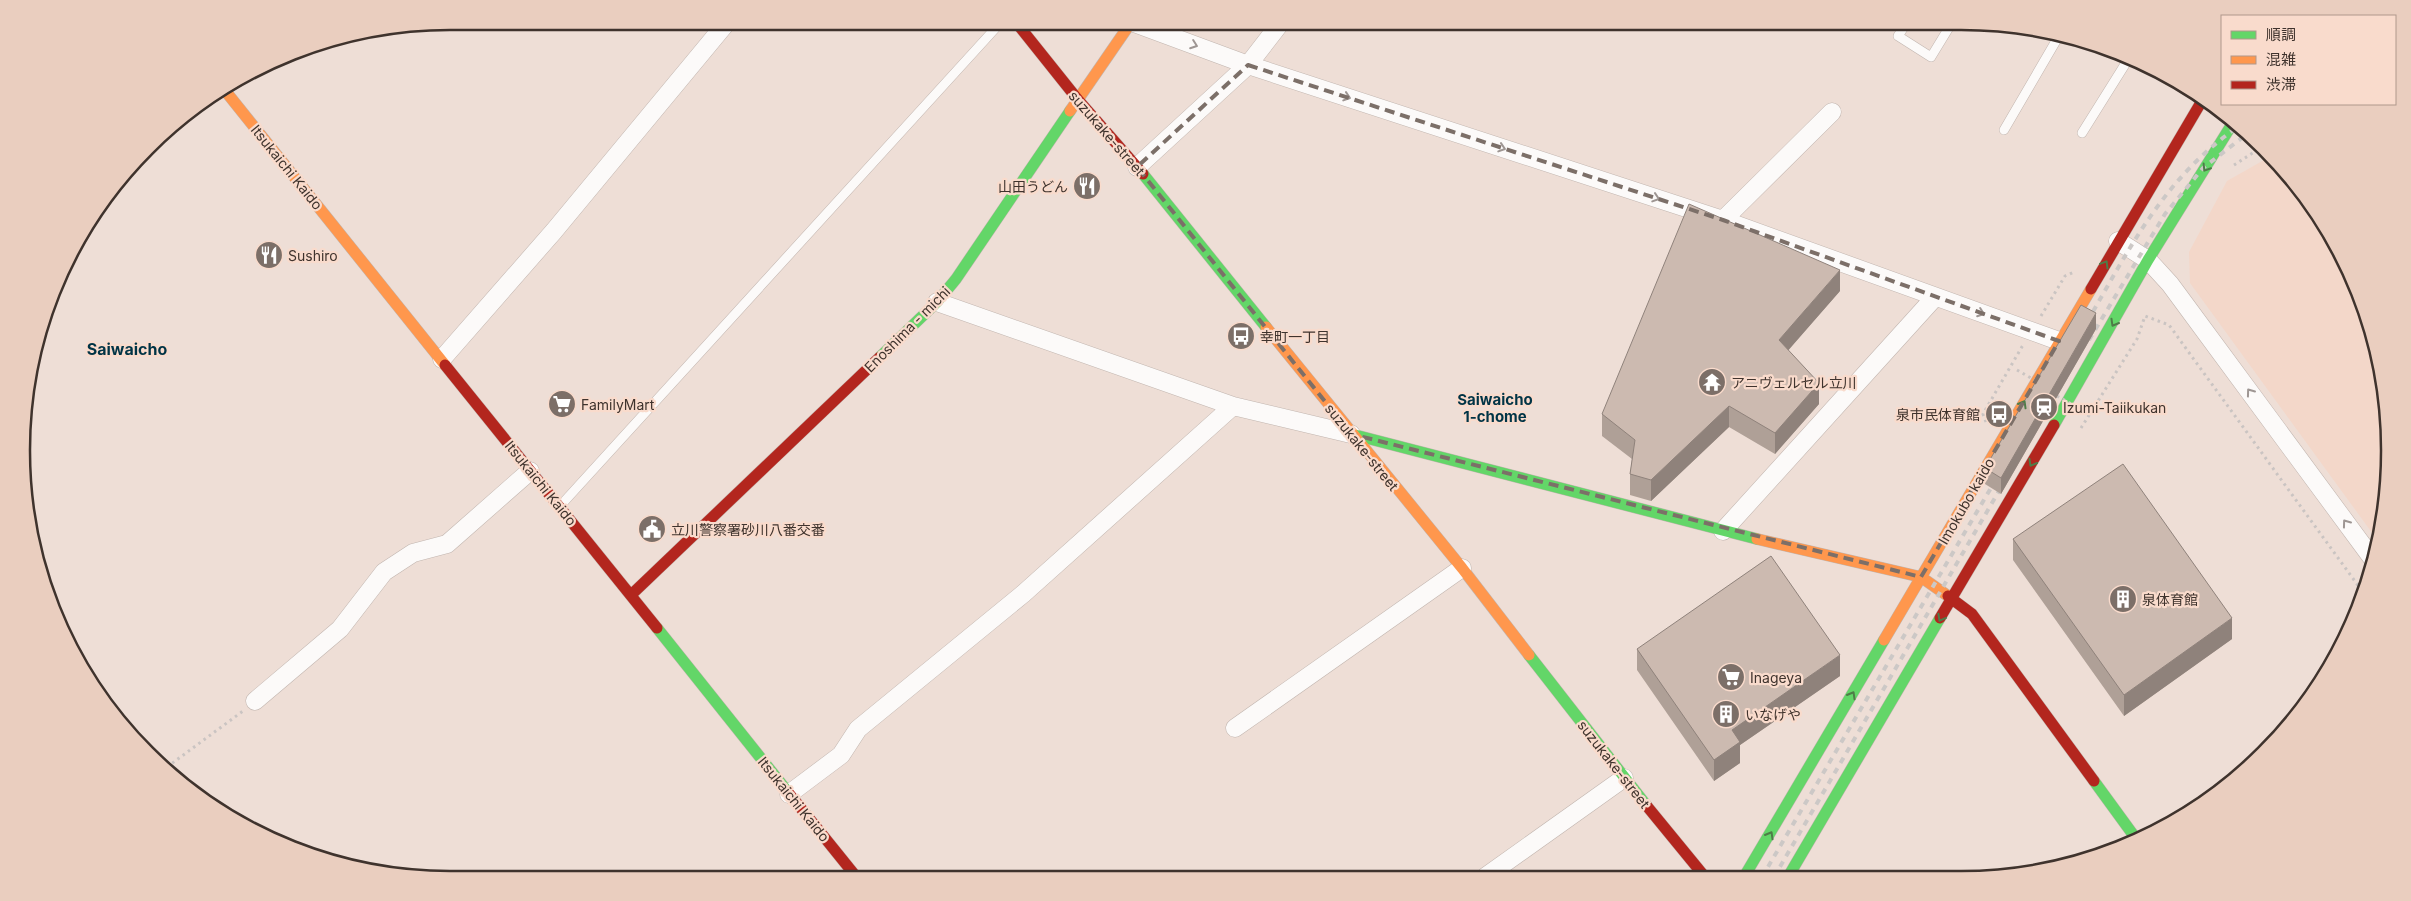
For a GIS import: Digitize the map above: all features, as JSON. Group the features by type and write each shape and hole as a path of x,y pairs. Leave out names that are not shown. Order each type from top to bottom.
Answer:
{"street":[{"path":"442,360 554,231 721,30"},
{"name":"suzukake-street","path":"1022,30 1079,101 1137,167 1351,434 1462,568 1624,778 1700,871"},
{"name":"Enoshima - michi","path":"631,595 936,302 956,279 1126,30"},
{"path":"1153,30 1248,64 1723,220 2059,341"},
{"path":"1137,167 1248,64 1275,30"},
{"name":"Itsukaichi Kaido","path":"228,94 631,595 789,794 847,871"},
{"name":"Imokubo kaido","path":"1748,871 2199,105"},
{"path":"1723,220 1832,112"},
{"path":"1792,871 1953,598 2148,260 2231,129"},
{"path":"2118,242 2148,260 2170,284 2368,553"},
{"path":"1723,531 1935,297"},
{"path":"936,302 1233,406 1351,434 1723,531 1921,578 1953,598 1972,614 2133,834"},
{"path":"789,794 841,755 858,729 1023,594 1233,406"},
{"path":"255,701 340,630 384,572 413,553 446,544 530,471"},
{"path":"1235,728 1462,568"},
{"path":"1493,871 1624,778"}],"lane":[{"path":"559,507 994,30"},
{"path":"1902,30 1898,36 1931,57 1948,30"},
{"path":"2004,130 2056,41"},
{"path":"2082,132 2125,64"}],"path":[{"path":"2076,436 2137,339 2144,316 2169,325 2359,587"},
{"path":"2017,370 2043,385"},
{"path":"2057,396 2082,410"},
{"path":"170,764 255,701"}],"highlighted area":[{"path":"1248,65 1723,220 2059,341 1921,577 1351,434 1137,167"}],"shaded area":[{"path":"2264,160 2294,195 2325,240 2349,290 2367,342 2373,368 2380,423 2380,478 2373,534 2190,283 2189,252 2227,181"}],"building":[{"name":"アニヴェルセル立川","path":"1689,204 1840,270 1779,340 1819,383 1775,433 1729,406 1651,480 1630,474 1635,440 1602,414"},
{"path":"2081,305 2096,313 2001,478 1985,468"},
{"name":"泉体育館","path":"2123,464 2232,618 2124,695 2013,539"},
{"name":"いなげや","path":"1771,556 1840,655 1732,730 1740,742 1714,760 1637,649"}],"railway":[{"path":"2087,322 2151,215 2190,168 2213,146 2233,130"},
{"path":"2089,340 2165,214 2203,168 2242,138"},
{"path":"1766,871 1998,476"},
{"path":"1777,871 2006,479"}],"traffic: fast":[{"path":"880,357 937,302 956,279 1070,111"},
{"path":"2054,425 2148,260 2230,128"},
{"path":"1143,174 1266,327"},
{"path":"1351,434 1757,539"},
{"path":"1792,871 1940,618"},
{"path":"657,628 787,791"},
{"path":"1748,871 1884,640"},
{"path":"1529,655 1646,805"},
{"path":"2094,781 2133,834"}],"traffic: slow":[{"path":"1070,111 1126,30"},
{"path":"228,94 445,365"},
{"path":"1884,640 2091,289"},
{"path":"1266,327 1462,568 1529,655"},
{"path":"1757,539 1921,577 1948,596"}],"traffic: jam":[{"path":"1022,30 1079,101 1143,174"},
{"path":"2091,289 2199,105"},
{"path":"631,595 880,357"},
{"path":"445,365 657,628"},
{"path":"1940,618 2054,425"},
{"path":"1948,596 1972,614 2094,781"},
{"path":"787,791 852,871"},
{"path":"1646,805 1700,871"}],"place":[{"name":"山田うどん","path":"1087,186"},
{"name":"Sushiro","path":"269,255"},
{"name":"幸町一丁目","path":"1241,336"},
{"name":"アニヴェルセル立川","path":"1712,382"},
{"name":"FamilyMart","path":"562,404"},
{"name":"Izumi-Taiikukan","path":"2044,407"},
{"name":"泉市民体育館","path":"1999,414"},
{"name":"立川警察署砂川八番交番","path":"652,529"},
{"name":"泉体育館","path":"2123,599"},
{"name":"Inageya","path":"1731,677"},
{"name":"いなげや","path":"1726,714"}],"district":[{"name":"Saiwaicho","path":"127,349"},
{"name":"Saiwaicho 1-chome","path":"1495,408"}]}
